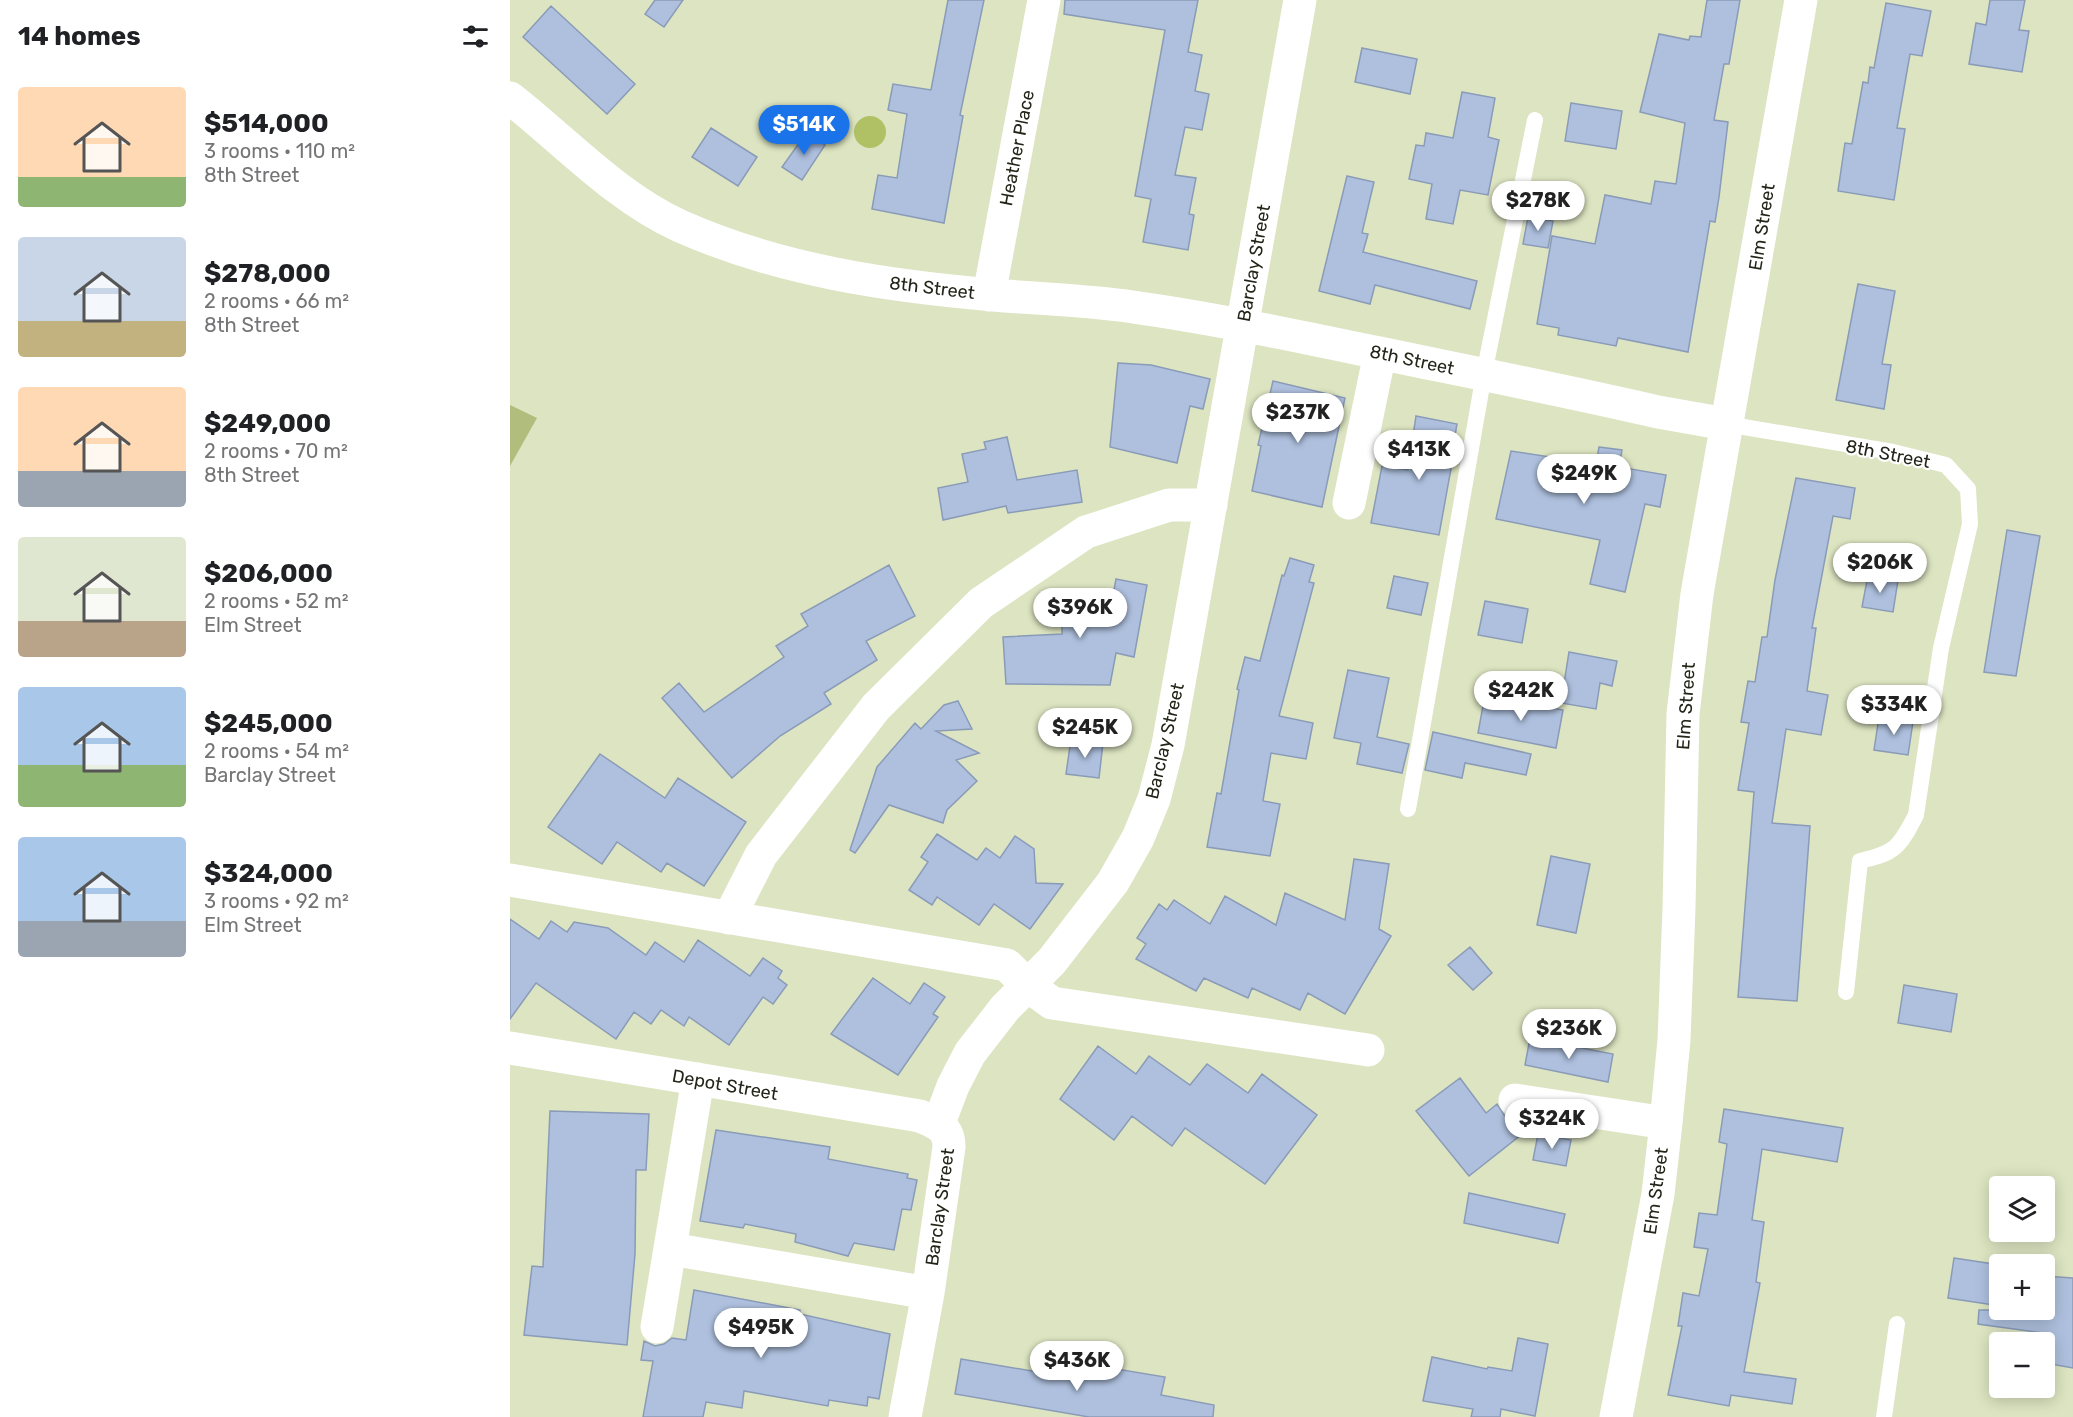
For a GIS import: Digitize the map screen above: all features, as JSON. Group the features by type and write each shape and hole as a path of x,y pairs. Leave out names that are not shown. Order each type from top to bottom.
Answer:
{"street":[{"name":"Heather Place","path":"989,295 1044,0"},
{"name":"Barclay Street","path":"905,1417 928,1293 950,1147 945,1130 939,1123 953,1086 970,1053 1005,1008 1052,961 1113,882 1138,838 1154,799 1170,735 1300,0"},
{"name":"Elm Street","path":"1616,1417 1659,1194 1677,963 1683,714 1706,532 1801,0"},
{"name":"8th Street","path":"510,98 634,198 676,224 722,243 811,269 865,280 989,295 1127,306 1243,325 1658,412 1726,424"},
{"path":"1349,503 1380,353"},
{"path":"729,918 760,855 876,707 981,603 1086,532 1168,505 1211,505"},
{"path":"510,880 1007,965 1027,985 1052,1003 1368,1050"},
{"name":"Depot Street","path":"510,1048 828,1103 920,1116 939,1123"},
{"path":"657,1327 698,1079"},
{"path":"1515,1100 1666,1123"},
{"path":"671,1249 928,1293"}],"lane":[{"path":"1408,809 1484,374 1535,120"},
{"name":"8th Street","path":"1726,424 1893,452 1946,465 1968,489 1970,524 1941,648 1916,815 1907,834 1887,855 1860,861 1846,992"},
{"path":"1884,1417 1897,1324"}],"shaded area":[{"path":"870,116 882,120 886,132 882,144 870,148 858,144 854,132 858,120"},
{"path":"510,405 537,418 510,466"}],"building":[{"path":"655,0 683,0 664,27 645,14"},
{"path":"948,0 984,0 960,115 963,116 944,223 872,209 878,175 897,178 907,114 888,110 893,84 931,90"},
{"path":"1065,0 1198,0 1188,52 1202,55 1195,91 1209,94 1202,130 1185,127 1175,175 1196,178 1189,214 1194,215 1188,250 1143,242 1151,199 1135,196 1165,30 1064,14"},
{"path":"1707,0 1740,0 1729,64 1724,64 1714,120 1728,122 1715,222 1710,221 1688,352 1618,338 1616,346 1558,335 1559,328 1537,324 1552,236 1595,244 1605,195 1651,204 1655,181 1676,184 1685,123 1640,112 1659,34 1689,40 1690,36 1701,37"},
{"path":"1990,0 2025,0 2019,30 2029,31 2022,72 1969,64 1976,23 1986,25"},
{"path":"1886,3 1931,11 1922,56 1910,54 1897,128 1905,129 1894,200 1838,191 1845,143 1852,144 1863,82 1868,83 1870,67 1874,68"},
{"path":"551,6 635,84 607,114 523,37"},
{"path":"1362,48 1417,59 1410,94 1355,82"},
{"path":"1462,92 1495,98 1488,137 1499,140 1488,195 1460,190 1453,224 1426,219 1432,184 1409,179 1416,145 1424,146 1426,133 1453,138"},
{"path":"1571,103 1622,111 1616,149 1565,141"},
{"path":"711,128 757,157 738,186 692,157"},
{"path":"807,132 825,145 802,180 782,167"},
{"path":"1347,176 1374,182 1362,233 1368,234 1363,252 1477,281 1470,309 1375,285 1370,304 1319,291"},
{"path":"1528,217 1553,221 1548,248 1523,244"},
{"path":"1858,284 1895,291 1882,364 1891,365 1884,409 1836,400"},
{"path":"1118,363 1151,365 1210,379 1203,409 1190,406 1177,463 1110,447"},
{"path":"1273,381 1345,398 1322,507 1252,491 1261,446 1258,445"},
{"path":"1416,416 1457,424 1439,535 1371,523 1382,466 1408,470"},
{"path":"1007,437 1017,480 1077,470 1082,502 1008,513 1006,506 943,520 938,488 968,482 962,454 986,449 984,442"},
{"path":"1599,447 1622,450 1619,467 1666,475 1660,507 1645,504 1625,592 1590,584 1600,540 1496,519 1511,451 1596,464"},
{"path":"1796,478 1855,488 1850,519 1833,516 1812,628 1816,628 1807,691 1828,695 1821,735 1786,729 1772,823 1810,826 1797,1001 1738,997 1754,792 1738,790 1749,723 1741,722 1748,681 1755,682 1762,637 1767,637 1775,580"},
{"path":"2007,530 2040,536 2016,676 1984,672"},
{"path":"1290,558 1314,565 1309,582 1314,583 1279,716 1313,723 1306,759 1271,753 1263,801 1280,804 1270,856 1207,847 1217,793 1221,794 1239,690 1237,689 1245,657 1260,661 1282,575 1284,576"},
{"path":"889,565 915,616 866,641 877,660 824,693 831,704 780,736 732,778 662,698 679,683 704,712 784,657 776,646 808,626 801,614"},
{"path":"1868,575 1898,580 1893,612 1862,607"},
{"path":"1394,576 1428,583 1421,615 1387,608"},
{"path":"1116,579 1147,585 1134,657 1116,653 1110,685 1006,684 1003,637 1062,634 1062,590 1114,590"},
{"path":"1485,601 1528,609 1522,643 1478,635"},
{"path":"1569,652 1617,661 1612,686 1600,683 1596,709 1561,703"},
{"path":"1348,670 1389,678 1377,737 1409,744 1402,773 1357,764 1361,743 1334,738"},
{"path":"1485,695 1563,710 1556,748 1478,733"},
{"path":"958,701 972,729 936,731 979,753 956,760 977,781 947,810 943,823 889,805 855,853 850,850 877,767 915,723 921,729 944,705"},
{"path":"1879,717 1913,722 1908,755 1874,750"},
{"path":"1433,732 1531,754 1526,775 1465,763 1462,778 1425,770"},
{"path":"1071,739 1103,743 1099,778 1066,774"},
{"path":"600,754 665,798 678,778 746,822 704,886 667,863 661,872 617,842 602,864 548,827"},
{"path":"937,834 977,860 986,848 1000,858 1015,836 1034,849 1036,883 1063,884 1030,929 994,904 979,925 937,897 932,905 909,890 928,862 921,857"},
{"path":"1551,856 1590,864 1576,933 1537,925"},
{"path":"1354,859 1389,864 1379,929 1391,936 1345,1014 1308,993 1300,1010 1252,988 1248,998 1204,978 1196,991 1136,959 1146,944 1137,938 1159,904 1167,910 1174,900 1210,924 1225,896 1276,925 1285,893 1345,920"},
{"path":"510,919 539,939 551,921 567,932 574,922 608,928 646,955 655,942 684,962 698,940 750,976 763,958 782,971 778,978 787,985 773,1004 763,997 729,1045 689,1017 684,1026 661,1010 651,1024 634,1012 616,1039 536,983 510,1019"},
{"path":"1470,947 1492,973 1473,990 1448,965"},
{"path":"873,978 910,1004 924,983 945,997 933,1014 938,1017 898,1075 831,1034"},
{"path":"1904,985 1957,994 1951,1032 1898,1023"},
{"path":"1530,1038 1613,1054 1608,1082 1525,1065"},
{"path":"1098,1046 1136,1074 1149,1056 1190,1085 1207,1064 1248,1093 1262,1074 1317,1115 1265,1184 1185,1128 1172,1146 1132,1116 1114,1140 1060,1099"},
{"path":"1460,1078 1486,1113 1497,1104 1504,1115 1526,1121 1531,1127 1469,1176 1416,1111"},
{"path":"1724,1109 1843,1128 1837,1162 1762,1149 1752,1220 1764,1222 1756,1282 1760,1283 1744,1372 1796,1379 1792,1404 1731,1395 1729,1406 1668,1395 1682,1326 1678,1326 1683,1293 1699,1296 1708,1249 1694,1247 1699,1213 1717,1215 1727,1144 1719,1142"},
{"path":"550,1111 649,1114 646,1170 636,1170 635,1254 627,1345 524,1335 532,1266 543,1267"},
{"path":"716,1130 830,1147 828,1159 908,1174 907,1178 917,1180 911,1210 902,1209 894,1250 854,1243 848,1256 795,1242 796,1234 745,1224 743,1228 700,1221"},
{"path":"1538,1134 1571,1140 1566,1166 1533,1160"},
{"path":"1469,1193 1565,1214 1558,1243 1464,1223"},
{"path":"1954,1258 1989,1263 1989,1304 1948,1298"},
{"path":"2055,1277 2073,1278 2073,1368 2055,1365 2055,1332 2036,1332 1978,1324 1979,1310 1989,1310 1989,1320 2055,1320"},
{"path":"694,1290 800,1310 800,1314 890,1334 879,1399 868,1397 867,1406 829,1400 828,1406 744,1391 742,1408 706,1402 703,1417 643,1417 653,1361 641,1360 644,1341 655,1346 664,1344 672,1338 686,1340"},
{"path":"1518,1338 1548,1344 1535,1416 1501,1409 1500,1417 1471,1417 1473,1409 1423,1401 1432,1357 1487,1369 1488,1367 1512,1371"},
{"path":"961,1359 1061,1376 1066,1362 1109,1377 1111,1368 1165,1377 1161,1395 1214,1405 1213,1417 1089,1417 955,1394"}]}
